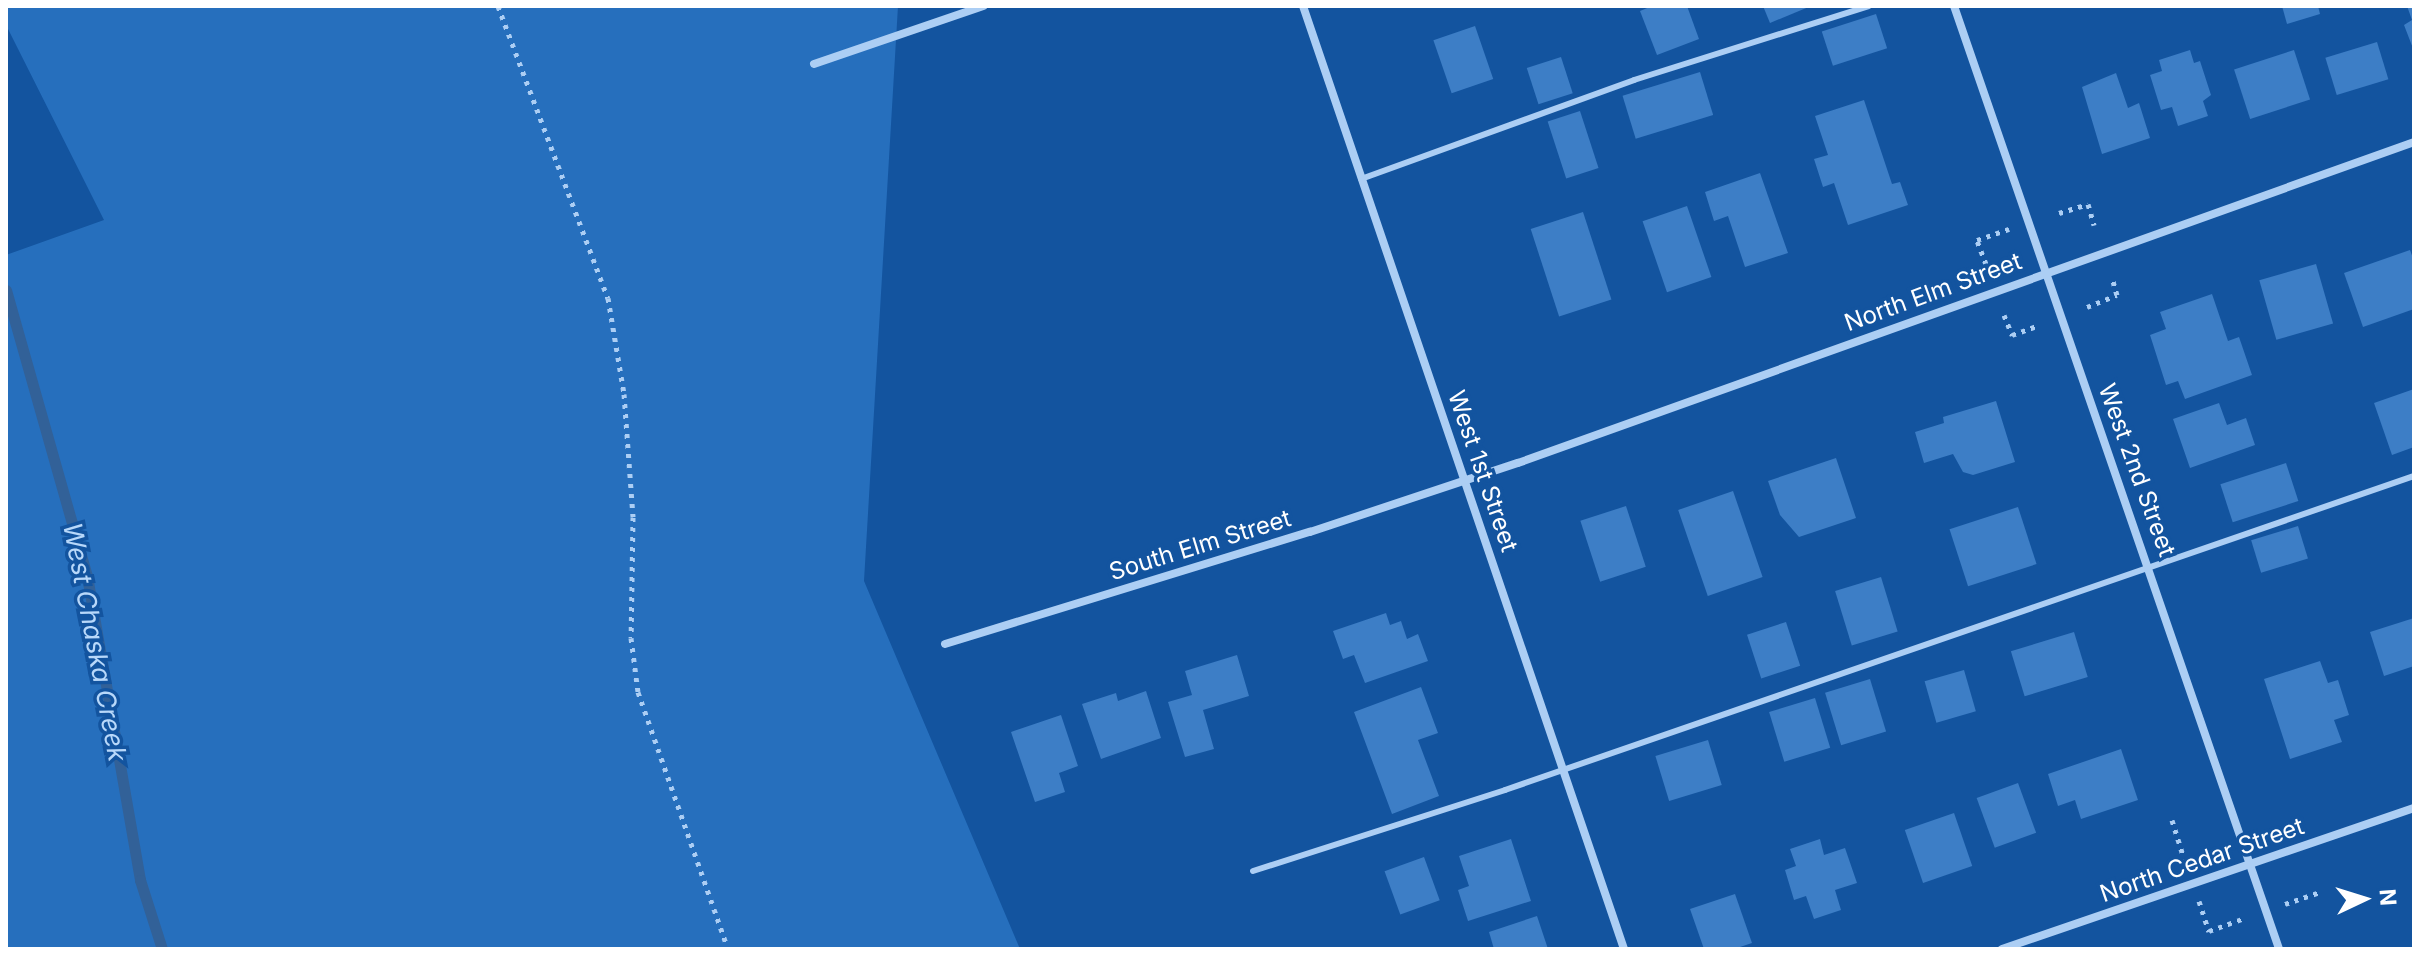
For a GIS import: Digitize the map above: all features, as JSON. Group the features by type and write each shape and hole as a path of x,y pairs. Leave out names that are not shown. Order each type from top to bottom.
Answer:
{"street":[{"path":"814,64 983,6"},
{"name":"West 1st Street","path":"1303,6 1624,949"},
{"name":"West 2nd Street","path":"1954,6 2150,566 2279,949"},
{"name":"North Elm Street","path":"1465,480 2414,142"},
{"name":"South Elm Street","path":"945,644 1465,480"},
{"name":"North Cedar Street","path":"2002,949 2414,808"}],"lane":[{"path":"1361,179 1634,80 1869,6"},
{"path":"1253,871 1564,769 2414,476"}],"path":[{"path":"498,6 592,247 608,298 626,425 633,517 631,638 638,692 728,949"},
{"path":"2059,213 2088,204 2094,225"},
{"path":"1986,264 1977,240 2009,229"},
{"path":"2087,307 2117,295 2112,278"},
{"path":"2004,315 2012,335 2037,326"}],"shaded area":[{"path":"6,6 898,6 864,581 1020,949 6,949 6,255 104,220 6,25"}],"building":[{"path":"1652,6 1687,6 1699,39 1657,55 1640,11"},
{"path":"1763,6 1811,6 1770,23"},
{"path":"2282,6 2318,6 2320,14 2287,24"},
{"path":"2407,6 2414,6 2414,51 2404,25 2412,20"},
{"path":"1876,14 1887,48 1833,66 1822,32"},
{"path":"1475,26 1493,79 1452,93 1433,40"},
{"path":"2377,42 2388,79 2337,95 2325,58"},
{"path":"2190,50 2194,63 2200,61 2211,95 2203,101 2208,116 2178,126 2172,107 2161,110 2150,75 2162,71 2159,60"},
{"path":"2294,50 2310,99 2250,119 2234,69"},
{"path":"1561,57 1573,93 1539,104 1527,68"},
{"path":"1700,72 1713,115 1636,139 1623,96"},
{"path":"2116,73 2128,108 2139,103 2150,138 2102,154 2082,87"},
{"path":"1864,100 1892,184 1900,182 1908,205 1848,225 1834,183 1823,187 1814,159 1828,155 1815,116"},
{"path":"1580,111 1599,168 1566,179 1548,122"},
{"path":"1760,173 1788,253 1745,267 1728,216 1714,221 1705,192"},
{"path":"1687,206 1711,277 1667,292 1643,221"},
{"path":"1583,212 1611,299 1559,316 1531,229"},
{"path":"2410,250 2414,261 2414,309 2363,327 2344,273"},
{"path":"2316,264 2333,324 2276,340 2259,280"},
{"path":"2212,294 2228,341 2239,337 2252,375 2185,399 2178,381 2166,385 2150,335 2166,329 2160,312"},
{"path":"2414,389 2414,447 2392,455 2374,403"},
{"path":"1996,401 2015,462 1973,475 1963,472 1953,454 1924,463 1915,432 1944,423 1943,417"},
{"path":"2219,403 2227,425 2246,418 2255,445 2190,468 2173,419"},
{"path":"1836,458 1856,518 1799,537 1780,515 1768,481"},
{"path":"2286,463 2298,501 2233,522 2220,484"},
{"path":"1733,491 1763,577 1708,596 1678,510"},
{"path":"1626,506 1646,567 1600,582 1580,521"},
{"path":"2018,507 2037,564 1968,586 1950,529"},
{"path":"2298,526 2308,559 2261,573 2251,540"},
{"path":"1881,577 1898,632 1852,646 1835,591"},
{"path":"1386,613 1390,625 1401,621 1407,639 1418,634 1428,661 1365,683 1354,655 1343,659 1333,631"},
{"path":"2414,618 2414,666 2384,676 2370,632"},
{"path":"1786,622 1800,666 1761,678 1747,635"},
{"path":"2074,632 2088,677 2025,696 2011,651"},
{"path":"1237,655 1249,696 1203,710 1214,749 1185,757 1168,702 1192,695 1185,671"},
{"path":"2320,661 2328,683 2338,680 2349,715 2334,720 2342,742 2290,759 2264,679"},
{"path":"1964,670 1976,711 1936,723 1925,681"},
{"path":"1870,679 1886,732 1841,745 1825,693"},
{"path":"1421,687 1438,733 1418,740 1439,796 1392,814 1354,712"},
{"path":"1146,691 1161,738 1101,759 1082,704 1116,693 1118,701"},
{"path":"1815,698 1830,748 1784,762 1769,712"},
{"path":"1061,715 1078,766 1059,773 1065,792 1035,802 1011,732"},
{"path":"1708,740 1722,785 1669,801 1655,756"},
{"path":"2121,749 2138,800 2081,819 2075,800 2058,806 2048,774"},
{"path":"2018,783 2036,833 1995,848 1977,798"},
{"path":"1954,813 1972,866 1923,883 1905,830"},
{"path":"1511,839 1531,901 1468,921 1458,890 1469,886 1459,856"},
{"path":"1820,839 1824,855 1845,848 1857,883 1835,890 1841,910 1814,919 1806,896 1794,900 1785,870 1796,866 1790,849"},
{"path":"1424,857 1440,900 1400,915 1385,871"},
{"path":"1735,894 1752,943 1734,949 1704,949 1690,909"},
{"path":"1537,916 1548,949 1494,949 1489,932"}],"waterway":[{"name":"West Chaska Creek","path":"6,290 87,576 140,880 162,949"}]}
